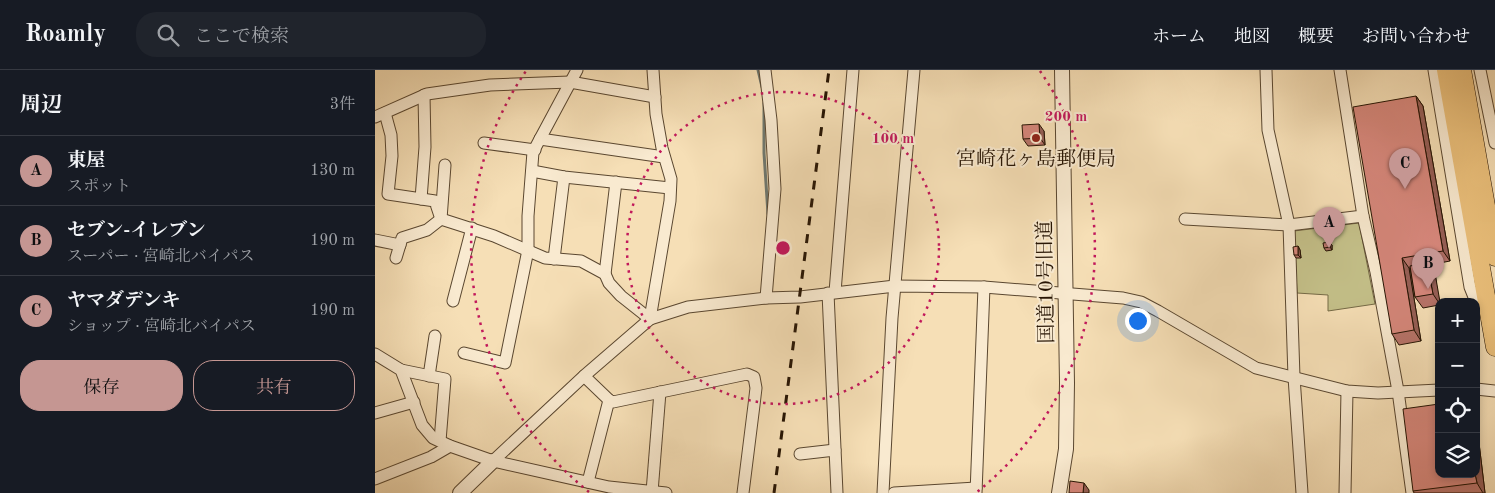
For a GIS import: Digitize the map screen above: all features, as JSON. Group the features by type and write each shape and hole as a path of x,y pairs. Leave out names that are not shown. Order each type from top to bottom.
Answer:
{"highway":[{"path":"1446,70 1479,298"},
{"path":"1461,70 1494,246"},
{"path":"1480,304 1495,347"}],"street":[{"path":"464,353 505,363 528,250 528,216 532,171 537,144 577,70"},
{"path":"650,319 670,202 671,179 664,157 656,114 653,70"},
{"path":"765,70 771,120 775,189 766,298"},
{"path":"837,493 831,292 853,70"},
{"path":"883,493 895,286 914,70"},
{"name":"国道10号旧道","path":"1059,493 1066,449 1067,383 1064,293 1062,70"},
{"path":"1266,70 1268,130 1289,225 1294,377 1302,493"},
{"path":"1340,70 1363,216 1376,272 1398,391 1412,493"},
{"path":"1434,70 1470,287 1476,298"},
{"path":"1480,70 1495,143"},
{"path":"441,219 435,201 388,194 392,156 391,135 378,114 424,95 490,85 570,82 655,97"},
{"path":"421,199 425,147 424,95"},
{"path":"484,143 537,144 664,157"},
{"path":"396,258 402,238 427,230 441,219 445,165"},
{"path":"532,171 563,177 670,188"},
{"path":"554,259 563,177"},
{"path":"616,182 605,274 609,283 621,296 650,319"},
{"path":"1185,219 1289,225 1363,216"},
{"path":"441,219 472,228 545,258 581,260 605,274"},
{"path":"453,301 472,228"},
{"path":"375,240 400,245"},
{"path":"460,493 584,376 650,319 687,307 766,298 800,297 895,286 984,287 1123,298 1141,302 1256,368 1347,391 1378,393 1435,390"},
{"path":"894,493 976,491 984,287"},
{"path":"429,376 435,336"},
{"path":"375,354 401,370 445,379 445,444 431,457 375,479"},
{"path":"401,370 422,425 433,438 445,444 493,461 609,487 667,493"},
{"path":"584,376 613,402 747,374 754,377 756,388 743,493"},
{"path":"1480,389 1495,391"},
{"path":"1345,493 1347,391"},
{"path":"653,492 660,392"},
{"path":"588,482 609,400"},
{"path":"375,412 414,402"},
{"path":"800,454 835,450"}],"shaded area":[{"path":"1359,223 1375,304 1328,311 1328,295 1297,293 1294,231"}],"building":[{"path":"1416,96 1443,251 1402,258 1414,330 1392,334 1353,107"},
{"path":"1039,124 1040,138 1023,139 1022,125"},
{"path":"1329,242 1330,247 1324,248 1323,243"},
{"path":"1298,246 1298,255 1294,255 1293,247"},
{"path":"1427,263 1433,294 1415,297 1410,266"},
{"path":"1435,405 1435,478 1476,478 1477,483 1413,491 1403,409"},
{"path":"1070,481 1084,483 1083,493 1069,493"}],"waterway":[{"path":"758,70 762,87"},
{"path":"764,103 764,153 768,214"}],"railway":[{"path":"774,493 829,70"}],"place":[{"name":"宮崎花ヶ島郵便局","path":"1036,138"},
{"name":"ヤマダデンキ","path":"1405,189"},
{"name":"東屋","path":"1329,248"},
{"name":"セブン-イレブン","path":"1428,289"}]}
